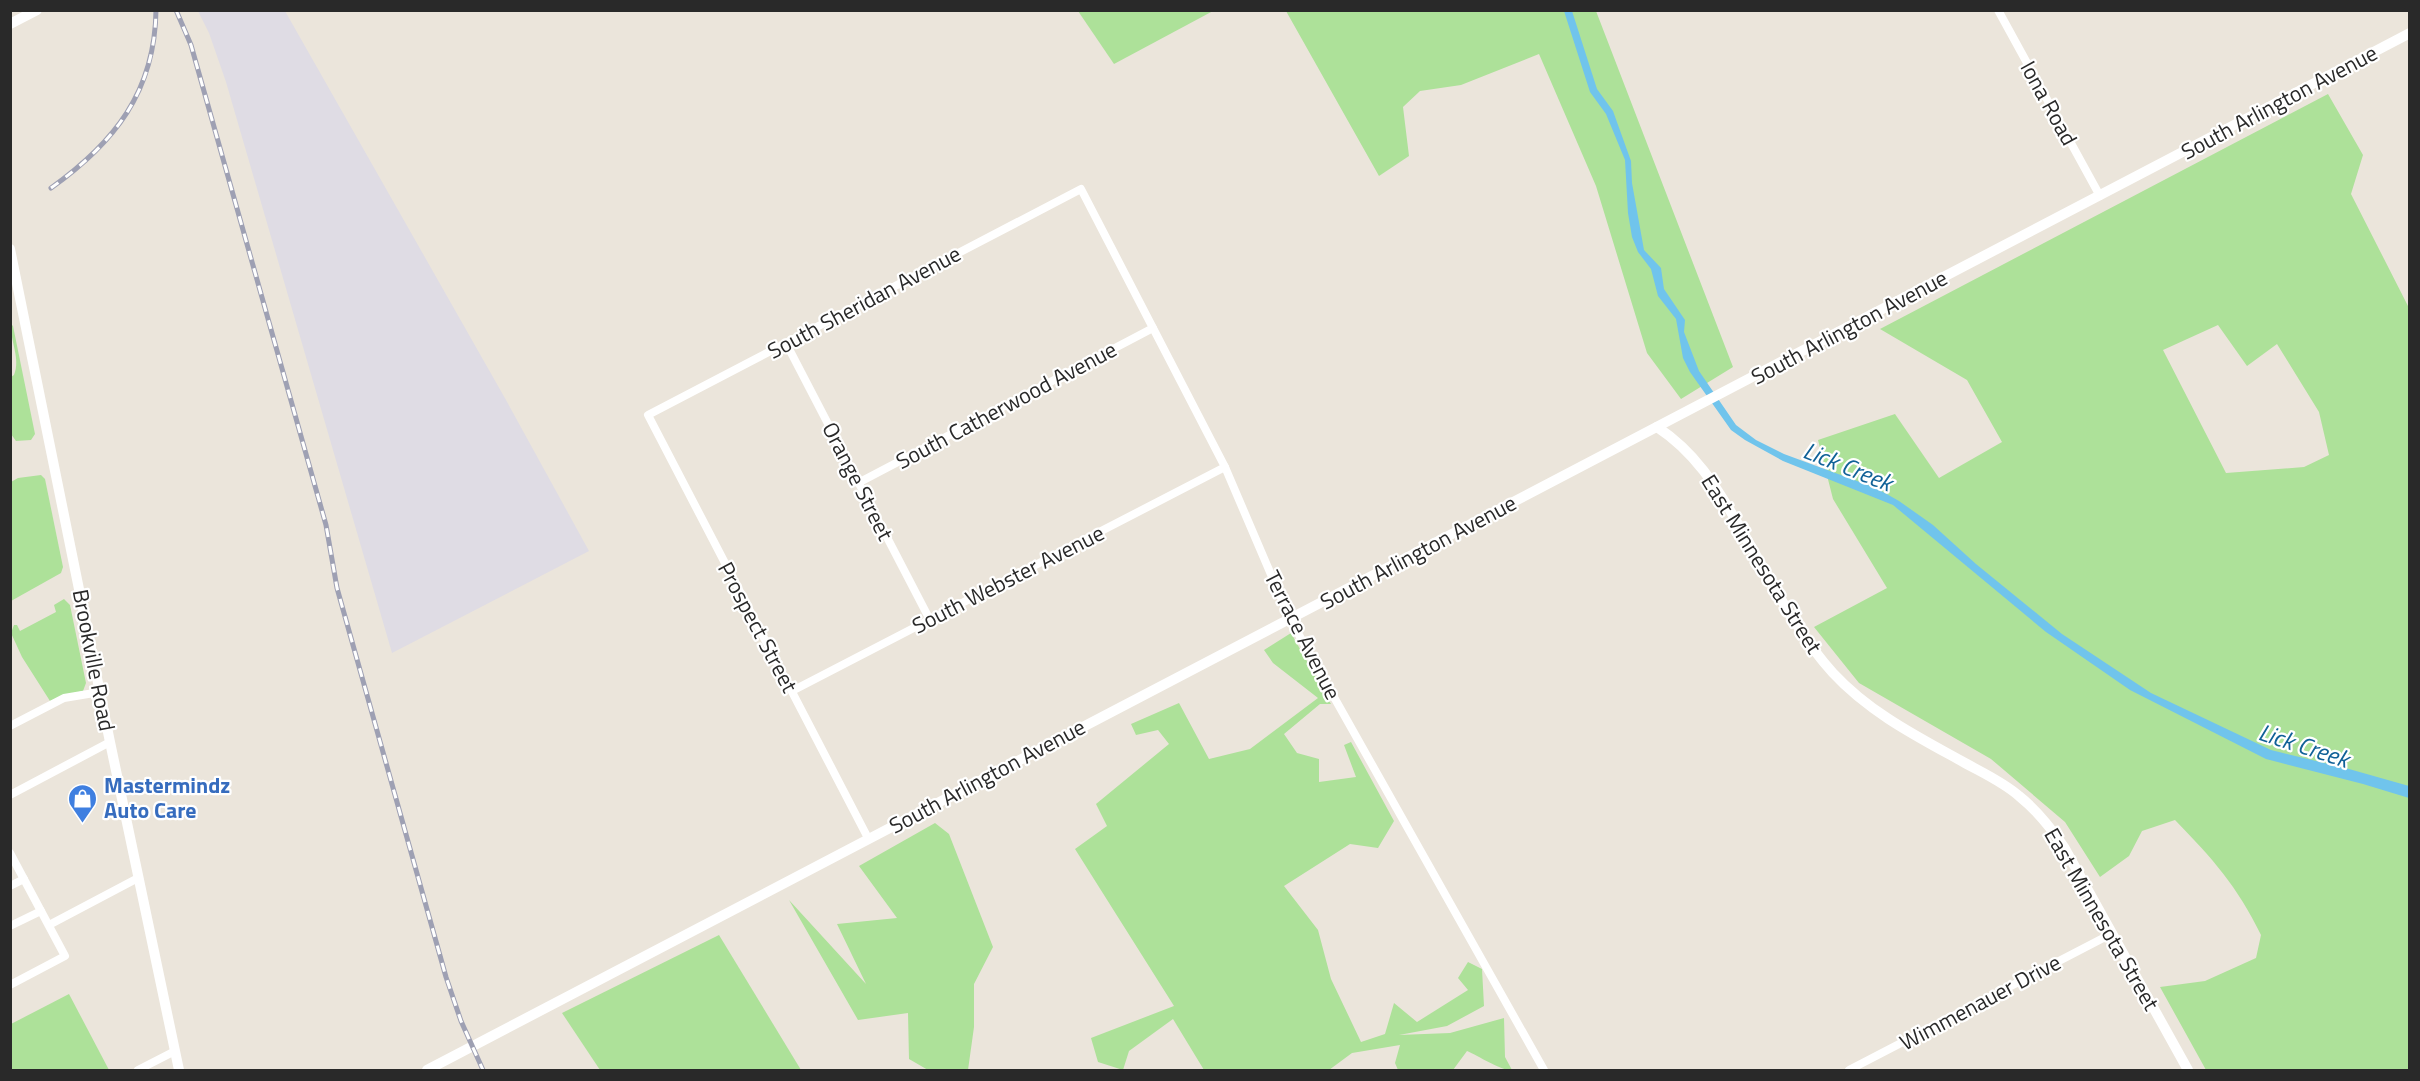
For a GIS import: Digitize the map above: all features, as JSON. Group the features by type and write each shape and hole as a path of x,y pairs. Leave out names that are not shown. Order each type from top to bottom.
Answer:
{"main road":[{"path":"10,24 37,10"},
{"name":"South Arlington Avenue","path":"431,1068 2409,33"},
{"name":"Brookville Road","path":"10,249 179,1071"},
{"name":"East Minnesota Street","path":"1657,427 1690,454 1714,484 1808,641 1823,662 1850,690 1884,717 1998,781 2026,801 2044,819 2060,840 2188,1071"}],"street":[{"name":"Iona Road","path":"1998,10 2100,196"},
{"name":"Terrace Avenue","path":"1081,189 1225,467 1290,619 1544,1071"},
{"name":"South Sheridan Avenue","path":"648,415 1081,189"},
{"name":"South Catherwood Avenue","path":"858,483 1153,328"},
{"name":"Orange Street","path":"786,343 930,620"},
{"name":"Prospect Street","path":"648,415 868,838"},
{"name":"South Webster Avenue","path":"792,691 1225,467"},
{"path":"10,726 64,698 100,692"},
{"path":"10,795 110,742"},
{"path":"10,853 65,956 10,985"},
{"path":"49,925 138,878"},
{"path":"10,886 24,879"},
{"path":"10,926 41,910"},
{"name":"Wimmenauer Drive","path":"1849,1071 2111,934"},
{"path":"138,1071 176,1051"}],"shaded area":[{"path":"198,11 285,11 589,551 392,653 226,82 209,33"}],"green space":[{"path":"1078,11 1213,11 1114,64"},
{"path":"1286,11 1596,11 1733,367 1681,399 1647,353 1596,186 1539,54 1461,85 1420,91 1403,107 1409,156 1379,176"},
{"path":"2328,94 2363,155 2351,194 2409,308 2409,1070 2206,1070 2160,987 2205,981 2256,958 2261,935 2233,887 2201,848 2175,820 2142,831 2129,856 2100,877 2065,822 1991,759 1859,683 1814,627 1887,588 1833,499 1818,440 1895,414 1939,478 2002,442 1967,380 1880,329","holes":["2218,325 2247,366 2277,344 2319,412 2329,455 2304,467 2226,473 2163,350"]},
{"path":"11,324 35,434 31,440 16,441 11,434 11,377 16,369 16,356"},
{"path":"41,475 45,479 63,567 61,573 11,601 11,482 18,478"},
{"path":"64,599 70,605 86,683 83,691 50,701 22,657 11,633 14,625 17,625 20,631 56,612 54,605"},
{"path":"1291,633 1331,704 1320,704 1284,734 1297,753 1319,759 1319,782 1356,777 1344,745 1351,742 1394,821 1378,848 1350,844 1284,886 1318,930 1331,979 1361,1042 1385,1034 1394,1003 1417,1022 1468,990 1458,978 1468,962 1482,969 1484,1006 1447,1026 1399,1035 1450,1033 1504,1018 1505,1057 1512,1070 1496,1066 1467,1051 1453,1070 1398,1070 1395,1063 1400,1045 1352,1053 1329,1070 1204,1070 1173,1019 1129,1051 1123,1070 1098,1062 1091,1038 1174,1006 1075,849 1107,826 1096,804 1169,744 1158,730 1136,735 1131,724 1179,703 1209,759 1250,749 1318,698 1273,663 1264,650"},
{"path":"935,823 949,834 993,947 974,984 974,1027 968,1070 928,1070 909,1059 908,1013 858,1020 789,900 866,984 837,924 897,918 859,866"},
{"path":"719,935 801,1070 600,1070 562,1013"},
{"path":"69,994 109,1070 11,1070 11,1024"}],"water":[{"name":"Lick Creek","path":"1564,11 1572,11 1597,89 1613,111 1631,161 1632,183 1644,250 1661,268 1664,289 1685,320 1684,332 1699,371 1736,425 1756,440 1784,454 1876,488 1899,501 1933,525 1976,564 2062,634 2151,693 2271,750 2409,786 2409,798 2266,759 2130,690 2046,632 1893,505 1783,461 1731,430 1690,372 1683,358 1676,319 1658,296 1651,269 1638,252 1632,237 1628,213 1625,160 1606,114 1590,92"}],"railway":[{"path":"51,188 94,153 127,113 148,66 154,39 156,10"},
{"path":"176,10 191,45 326,525 337,588 446,977 461,1021 483,1070"}],"place":[{"name":"Mastermindz Auto Care","path":"83,824"}]}
